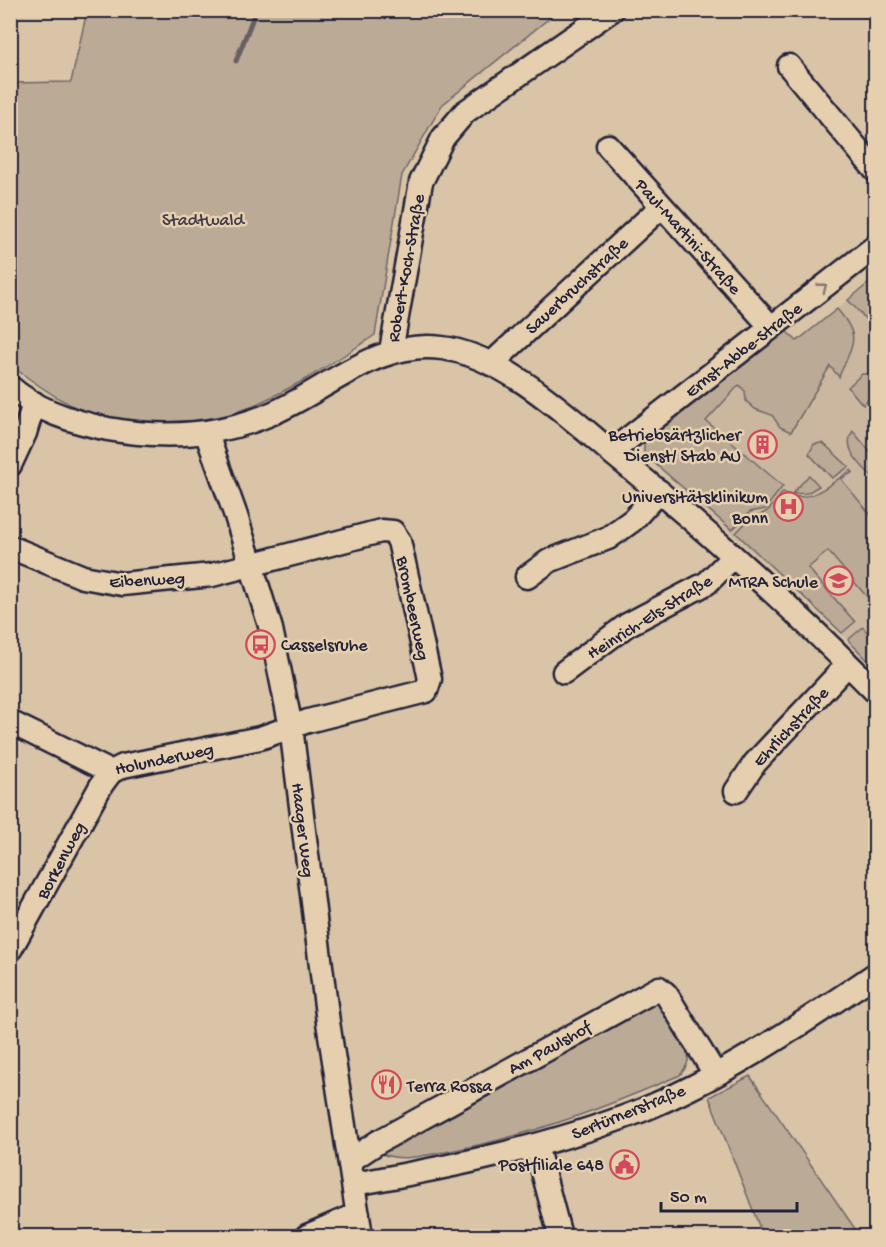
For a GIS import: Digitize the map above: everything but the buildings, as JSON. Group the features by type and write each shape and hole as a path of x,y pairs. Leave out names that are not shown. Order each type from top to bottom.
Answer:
{"street":[{"name":"Robert-Koch-Straße","path":"10,387 34,403 62,417 127,433 168,435 206,432 240,426 274,413 391,351 421,182 443,138 465,112 612,10"},
{"path":"789,66 876,171"},
{"name":"Paul-Martini-Straße","path":"608,146 771,327"},
{"name":"Sauerbruchstraße","path":"491,364 662,206"},
{"name":"Ernst-Abbe-Straße","path":"612,452 876,246"},
{"path":"391,351 408,346 442,348 491,364 516,379 612,452 659,492 816,631 876,692"},
{"path":"10,465 26,433 34,403"},
{"name":"Haager Weg","path":"206,432 271,629 291,727 328,1022 351,1160 359,1225"},
{"path":"527,577 549,561 608,538 633,520 659,492"},
{"name":"Brombeerweg","path":"252,567 381,531 393,532 399,541 430,680 426,691 291,727"},
{"name":"Eibenweg","path":"10,547 82,577 102,582 146,583 252,567"},
{"name":"Heinrich-Els-Straße","path":"564,672 627,626 707,583 732,557"},
{"name":"Ehrlichstraße","path":"736,791 755,763 848,664"},
{"name":"Holunderweg","path":"10,722 111,772 123,766 260,738 291,727"},
{"name":"Borkenweg","path":"10,950 74,832 111,772"},
{"name":"Sertürnerstraße","path":"354,1184 446,1167 536,1145 642,1110 766,1046 876,974"},
{"name":"Am Paulshof","path":"351,1160 388,1136 659,988 666,994 715,1074"},
{"path":"536,1145 560,1236"},
{"path":"307,1236 359,1225"}],"shaded area":[{"name":"Universitätsklinikum Bonn","path":"875,278 875,670 830,621 647,458 642,450 644,443 786,331 797,341"}],"green space":[{"name":"Stadtwald","path":"87,10 558,11 442,105 402,175 375,335 306,379 250,407 217,418 165,422 112,418 86,412 53,395 11,366 11,83 71,82"},
{"path":"875,278 875,329 848,300"},
{"path":"837,309 850,328 853,342 851,349 839,377 830,366 791,432 780,427 772,415 755,409 746,401 745,391 739,385 706,421 783,486 765,509 750,512 732,530 644,454 644,443 786,331 797,341"},
{"path":"862,374 871,374 876,379 875,390 863,405 848,387"},
{"path":"853,431 875,458 875,480 851,451 849,445"},
{"path":"823,443 849,467 832,478 809,454 814,444"},
{"path":"851,470 853,472 841,479 875,520 875,590 867,597 828,551 808,568 855,622 842,633 736,533 752,516 762,514 770,508 783,492 801,497 810,495 827,487"},
{"path":"809,475 819,486 807,493 792,494"},
{"path":"863,627 875,642 875,668 848,640"},
{"path":"654,999 679,1032 686,1047 688,1062 680,1075 565,1120 476,1146 405,1158 382,1154 379,1149"},
{"path":"750,1076 860,1236 763,1236 709,1097"}],"waterway":[{"path":"236,61 256,10"}],"place":[{"name":"Betriebsärtzlicher Dienst/ Stab AU","path":"762,444"},
{"name":"Universitätsklinikum Bonn","path":"789,506"},
{"name":"MTRA Schule","path":"839,581"},
{"name":"Casselsruhe","path":"260,644"},
{"name":"Terra Rossa","path":"386,1085"},
{"name":"Postfiliale 648","path":"625,1164"}]}
